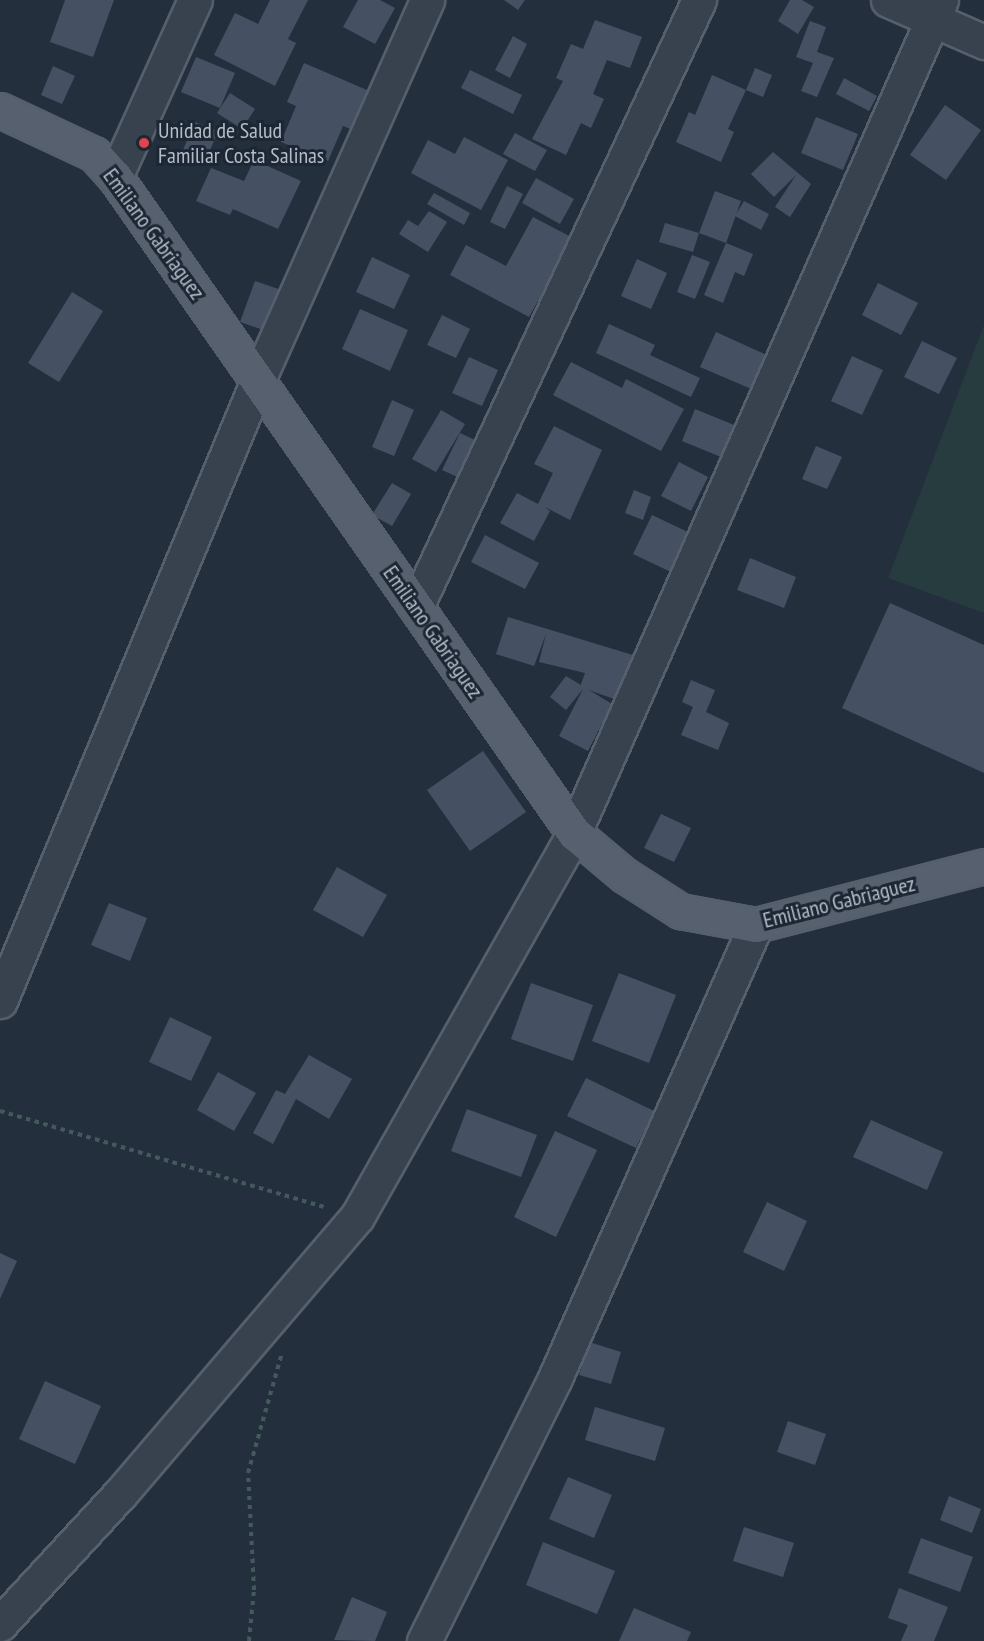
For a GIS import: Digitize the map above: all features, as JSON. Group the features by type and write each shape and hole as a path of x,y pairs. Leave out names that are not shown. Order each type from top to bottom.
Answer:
{"main road":[{"name":"Emiliano Gabriaguez","path":"0,110 94,154 115,177 574,833 624,875 680,911 756,924 984,866"}],"street":[{"path":"115,177 195,0"},
{"path":"0,1001 258,380 427,0"},
{"path":"416,608 699,0"},
{"path":"888,0 937,9 984,42"},
{"path":"0,1624 121,1493 357,1217 574,833 937,9"},
{"path":"424,1641 555,1378 756,924"}],"path":[{"path":"0,1111 357,1217"},
{"path":"249,1641 254,1590 248,1473 283,1346"}],"green space":[{"path":"984,325 984,613 888,578"}],"building":[{"path":"65,0 114,0 93,57 50,42"},
{"path":"270,0 308,0 288,39 296,43 275,86 214,55 235,13 258,24"},
{"path":"358,0 380,0 395,8 375,44 343,27"},
{"path":"504,0 525,0 518,10"},
{"path":"790,0 802,0 814,7 798,34 778,21"},
{"path":"595,20 642,37 630,68 607,60 593,94 604,99 591,128 581,123 566,155 532,139 563,81 556,78 571,44 583,49"},
{"path":"810,21 826,27 817,52 834,58 817,97 801,91 813,63 796,57"},
{"path":"513,36 527,44 510,78 495,70"},
{"path":"196,57 235,73 220,108 181,92"},
{"path":"304,63 374,93 358,132 343,126 328,161 281,142 296,106 287,102"},
{"path":"53,66 75,76 62,104 41,95"},
{"path":"755,68 772,75 763,97 746,90"},
{"path":"470,70 522,95 513,114 461,88"},
{"path":"712,75 746,90 728,129 734,132 721,162 676,142 689,112 695,115"},
{"path":"844,78 877,96 869,111 836,94"},
{"path":"230,93 255,109 242,129 217,113"},
{"path":"945,105 981,130 946,180 910,155"},
{"path":"816,117 858,134 843,170 801,153"},
{"path":"195,122 218,131 206,160 183,150"},
{"path":"515,133 547,150 535,171 503,154"},
{"path":"464,137 508,160 481,210 411,173 428,140 455,154"},
{"path":"773,152 811,184 790,217 775,207 796,175 774,197 751,174"},
{"path":"254,160 301,181 278,229 233,209 230,215 196,201 211,168 244,181"},
{"path":"536,178 574,199 560,224 522,203"},
{"path":"507,186 523,194 505,229 490,222"},
{"path":"715,191 741,201 726,243 699,233"},
{"path":"434,193 470,213 464,225 427,204"},
{"path":"744,201 769,214 761,230 735,216"},
{"path":"429,211 447,222 428,252 399,234 408,220 418,226"},
{"path":"533,217 573,238 529,317 450,275 466,245 506,266"},
{"path":"665,223 699,233 693,252 659,242"},
{"path":"726,243 753,254 744,276 735,272 723,303 704,295"},
{"path":"692,255 710,262 695,299 677,292"},
{"path":"372,257 410,275 394,309 356,292"},
{"path":"637,259 667,273 651,309 621,296"},
{"path":"255,281 290,293 275,334 240,322"},
{"path":"878,283 918,303 901,335 862,315"},
{"path":"72,292 103,311 59,382 28,363"},
{"path":"360,309 408,330 390,371 342,349"},
{"path":"442,315 470,329 456,358 427,345"},
{"path":"609,324 655,345 650,355 700,378 691,397 596,353"},
{"path":"716,332 771,357 756,391 700,367"},
{"path":"922,341 957,358 939,394 904,377"},
{"path":"852,356 883,370 862,415 831,401"},
{"path":"469,357 498,370 482,406 452,393"},
{"path":"571,362 622,388 626,379 684,409 661,451 553,395"},
{"path":"392,400 414,410 394,456 372,447"},
{"path":"695,409 734,425 721,457 682,441"},
{"path":"441,410 465,424 436,472 412,459"},
{"path":"554,426 602,450 570,520 545,507 550,511 534,541 500,523 517,493 538,504 553,473 534,464"},
{"path":"460,433 479,442 462,479 442,470"},
{"path":"816,446 842,457 827,489 802,479"},
{"path":"679,462 708,477 691,511 661,496"},
{"path":"392,483 411,494 392,526 372,515"},
{"path":"634,490 651,497 643,520 625,513"},
{"path":"652,515 690,533 671,572 633,554"},
{"path":"485,535 539,563 525,589 471,562"},
{"path":"750,558 796,577 784,608 737,590"},
{"path":"890,603 984,645 984,773 842,708"},
{"path":"508,617 636,656 620,701 580,687 585,673 539,662 546,634 534,666 496,654"},
{"path":"566,676 612,704 588,751 559,736 583,689 566,710 550,697"},
{"path":"691,680 715,690 706,712 729,723 718,750 681,735 693,707 682,702"},
{"path":"483,751 526,812 470,851 427,790"},
{"path":"661,814 691,828 674,862 644,848"},
{"path":"337,867 387,895 363,937 313,910"},
{"path":"109,903 147,918 130,961 91,945"},
{"path":"619,973 676,995 649,1063 592,1041"},
{"path":"531,983 593,1005 573,1061 511,1039"},
{"path":"170,1017 212,1037 191,1081 149,1062"},
{"path":"309,1055 352,1079 329,1119 296,1099 273,1144 253,1133 276,1090 285,1094"},
{"path":"218,1072 256,1093 234,1131 197,1110"},
{"path":"586,1078 654,1111 636,1148 567,1116"},
{"path":"467,1109 537,1135 521,1177 451,1151"},
{"path":"871,1120 943,1152 927,1190 853,1157"},
{"path":"555,1131 597,1150 556,1237 514,1217"},
{"path":"767,1202 807,1221 784,1271 743,1252"},
{"path":"0,1253 17,1261 0,1299"},
{"path":"589,1342 621,1352 611,1384 579,1375"},
{"path":"45,1381 101,1406 75,1464 19,1439"},
{"path":"595,1407 665,1428 655,1461 585,1440"},
{"path":"788,1421 826,1434 815,1465 777,1452"},
{"path":"568,1477 612,1495 594,1538 549,1519"},
{"path":"949,1496 981,1509 972,1533 940,1520"},
{"path":"744,1527 794,1543 783,1577 733,1561"},
{"path":"921,1538 973,1557 960,1592 908,1573"},
{"path":"543,1542 615,1571 597,1614 526,1585"},
{"path":"899,1588 948,1607 934,1641 901,1641 908,1625 888,1618"},
{"path":"352,1597 387,1612 375,1641 334,1640"},
{"path":"634,1608 691,1632 687,1641 619,1641"}],"place":[{"name":"Unidad de Salud Familiar Costa Salinas","path":"144,143"}]}
